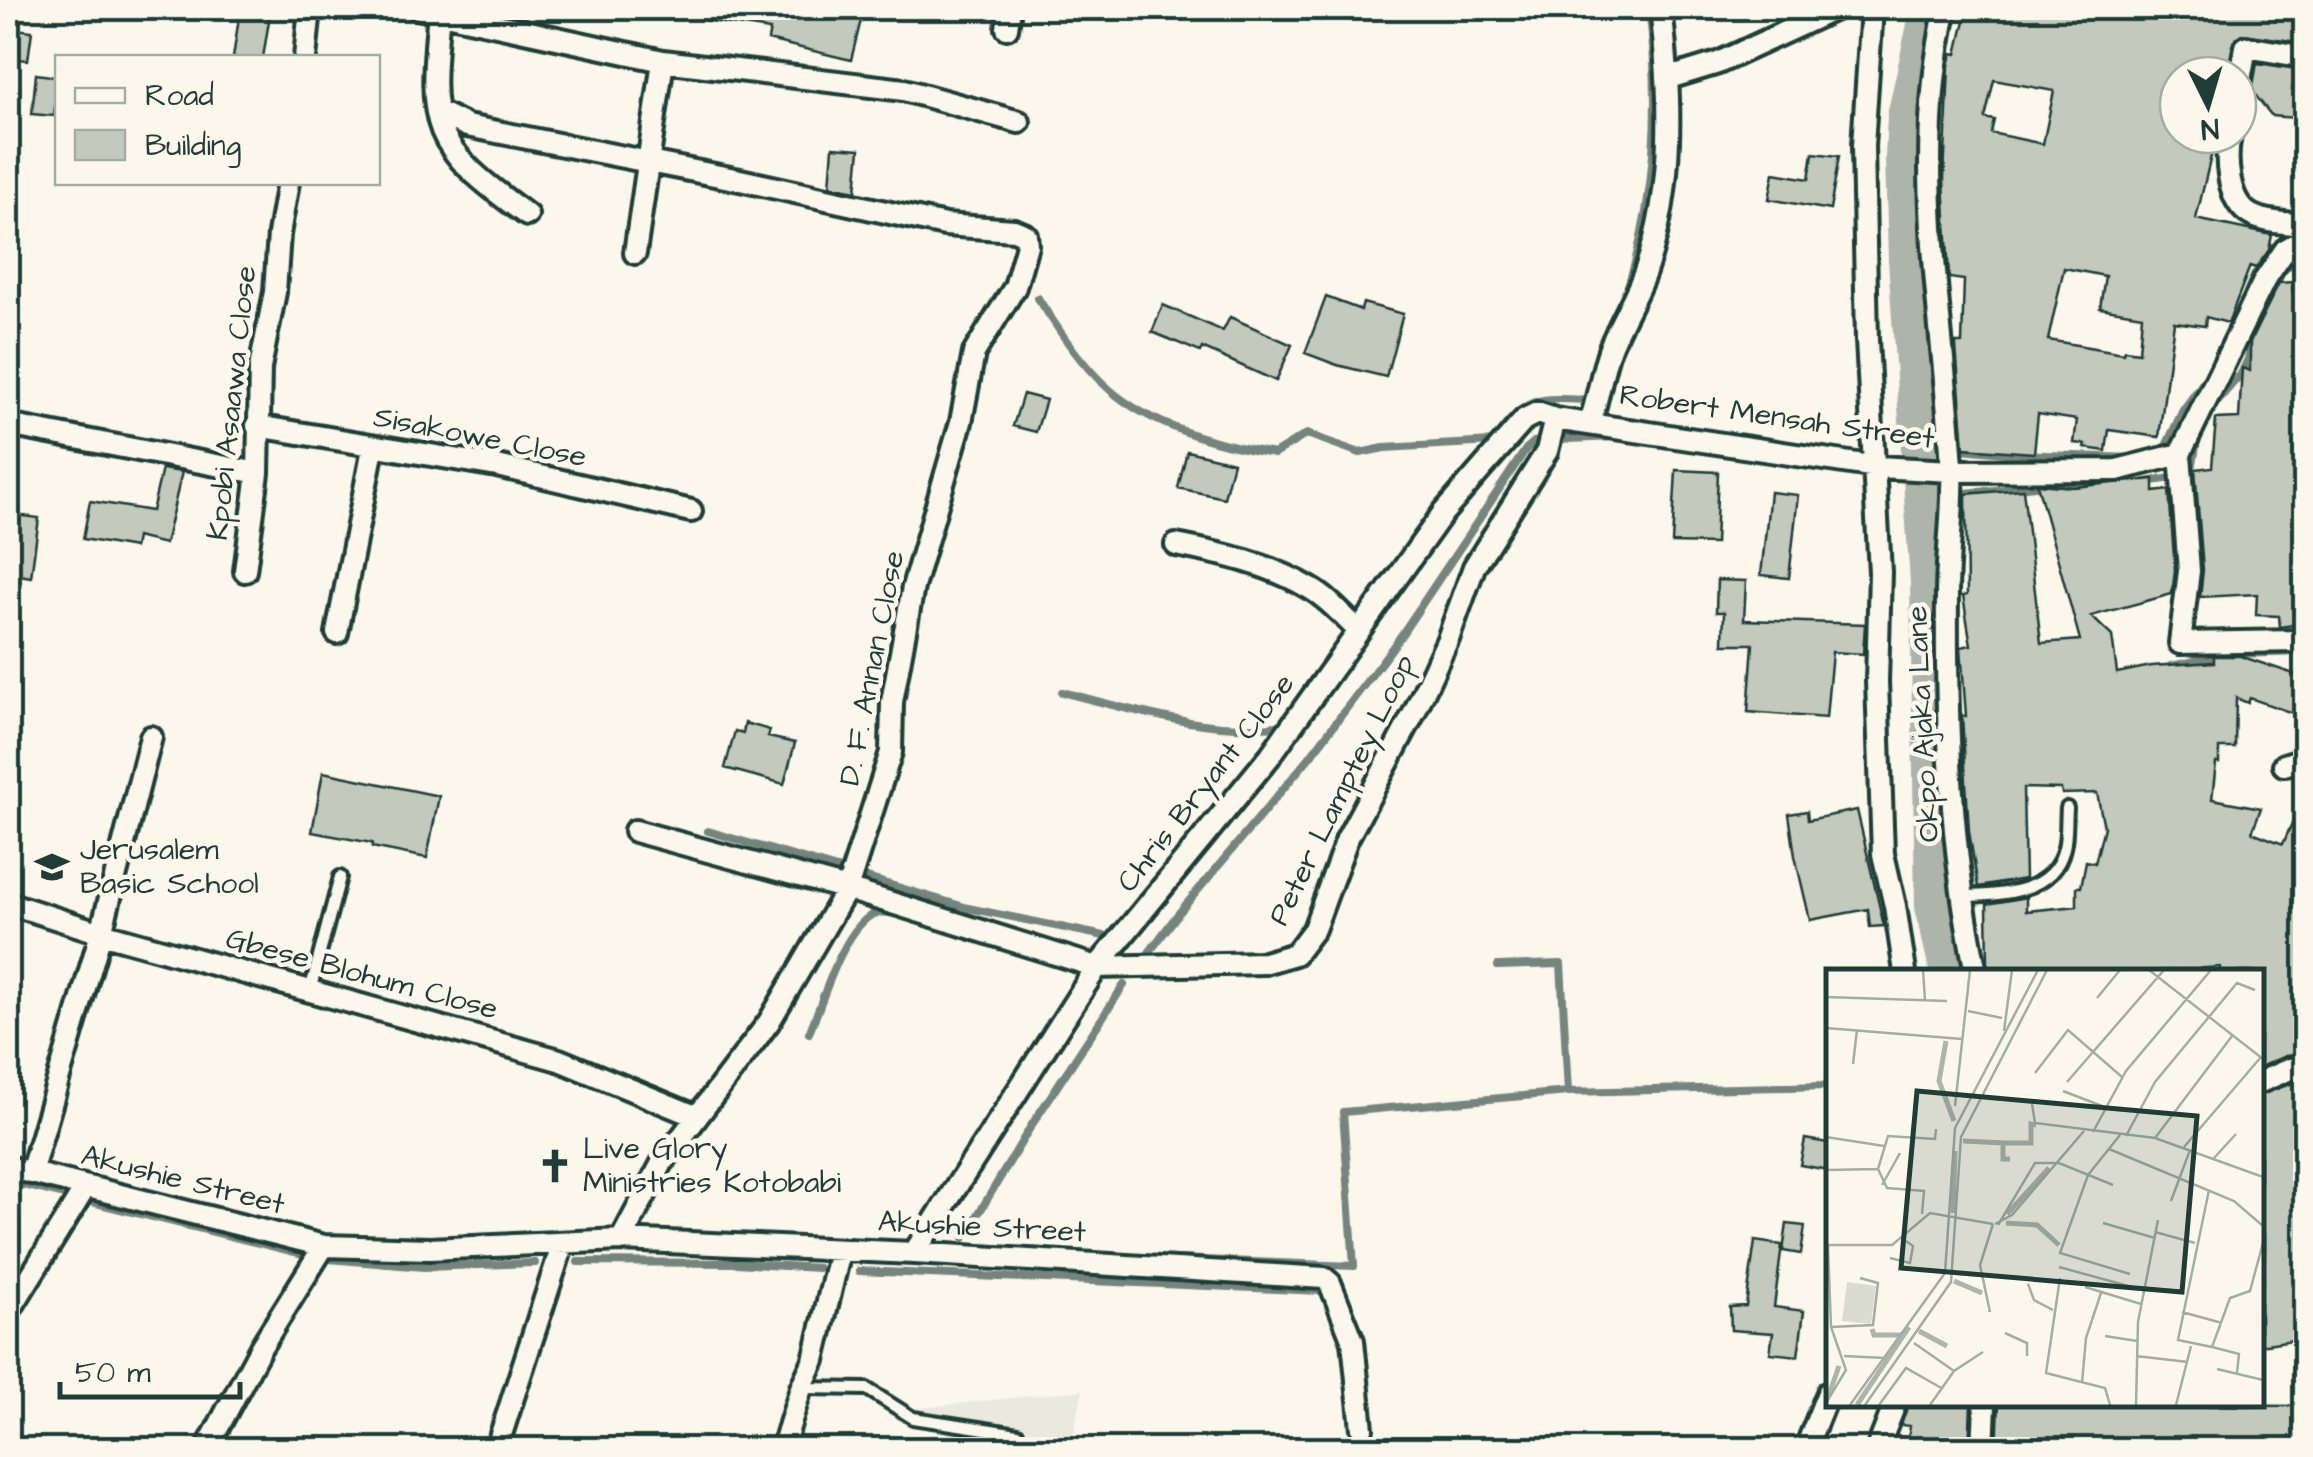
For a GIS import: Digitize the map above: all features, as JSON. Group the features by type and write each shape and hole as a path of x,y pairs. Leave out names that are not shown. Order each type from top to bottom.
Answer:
{"street":[{"path":"305,55 310,8"},
{"path":"1590,422 1602,391 1603,369 1611,346 1646,268 1665,169 1670,114 1662,8"},
{"path":"1669,78 1718,63 1837,8"},
{"path":"1872,8 1863,146 1880,572 1877,681 1883,854 1904,969"},
{"name":"Okpo Ajaka Lane","path":"1946,8 1934,58 1929,124 1952,471 1947,554 1947,689 1963,896 1975,969"},
{"path":"527,215 488,187 454,154 440,130 432,86 429,9 663,61 904,90 1019,122"},
{"path":"2245,55 2246,47 2306,57"},
{"path":"635,252 663,61"},
{"path":"437,111 467,126 649,162"},
{"path":"2230,155 2236,199 2250,215 2306,225"},
{"name":"D. F. Annan Close","path":"621,1240 662,1163 769,1022 847,889 892,752 892,702 910,604 962,422 974,354 1015,287 1027,245 1026,235 1014,230 945,226 649,162"},
{"name":"Kpobi Asaawa Close","path":"245,571 258,472 260,368 287,185"},
{"path":"2306,238 2285,250 2264,282 2180,454 2189,571 2180,644 2306,641"},
{"name":"Chris Bryant Close","path":"914,1252 1097,967 1270,756 1443,514 1525,419 1537,413 1590,422"},
{"name":"Peter Lamptey Loop","path":"636,831 847,889 1097,967 1264,963 1295,954 1314,929 1347,839 1414,713 1448,639 1474,567 1547,451 1555,419"},
{"name":"Robert Mensah Street","path":"1590,422 1876,468 2117,470 2180,454"},
{"path":"8,425 258,472"},
{"name":"Sisakowe Close","path":"257,426 497,466 691,511"},
{"path":"337,632 374,448"},
{"path":"1176,545 1233,556 1273,570 1314,590 1359,631"},
{"path":"31,1173 151,737"},
{"path":"2284,765 2306,758"},
{"name":"Gbese Blohum Close","path":"8,904 558,1060 695,1116"},
{"path":"2263,1081 2290,1069 2306,1068"},
{"name":"Akushie Street","path":"8,1167 324,1246 430,1249 621,1240 914,1252 1324,1278 1330,1282 1353,1341 1362,1430"},
{"path":"8,1313 85,1188"},
{"path":"496,1450 564,1242"},
{"path":"206,1450 261,1347 324,1246"},
{"path":"782,1450 814,1360 840,1251"},
{"path":"1805,1450 1826,1399"},
{"path":"1877,1450 1894,1407"},
{"path":"1983,1450 1985,1407"}],"lane":[{"path":"1963,896 2026,889 2053,875 2064,850 2067,808"},
{"path":"310,991 340,877"},
{"path":"802,1388 867,1388 913,1418 1018,1434"}],"shaded area":[{"path":"1083,1390 1070,1449 945,1449 949,1432 900,1421 902,1410"}],"building":[{"path":"697,8 810,8 861,20 851,60 768,40 770,30 696,19"},
{"path":"1968,8 2300,8 2298,18 2306,19 2306,43 2242,34 2233,44 2231,55 2158,55 2158,155 2211,155 2196,219 2272,235 2269,250 2256,268 2250,266 2228,323 2206,317 2205,326 2174,322 2159,437 2109,430 2106,451 2085,448 2086,444 2074,443 2077,420 2038,414 2034,453 1964,448 1956,343 1962,343 1964,280 1949,278 1944,179 1952,53 1957,54","holes":["1994,80 2054,91 2043,144 1991,133 1994,120 1985,118","2064,268 2105,276 2100,308 2142,315 2139,352 2123,353 2048,340"]},
{"path":"240,10 270,14 263,55 233,55"},
{"path":"8,28 32,31 28,60 8,58"},
{"path":"2258,63 2297,69 2292,90 2306,92 2306,119 2272,116 2258,98"},
{"path":"36,74 55,77 54,116 32,114"},
{"path":"833,147 860,149 856,191 830,186"},
{"path":"1813,153 1839,156 1830,210 1769,199 1774,173 1809,179"},
{"path":"2292,282 2293,296 2306,303 2306,576 2300,577 2306,623 2280,627 2279,616 2256,615 2257,594 2200,597 2203,570 2195,469 2212,467 2216,419 2239,418 2242,368 2250,371 2250,342 2279,283"},
{"path":"1326,297 1361,310 1363,303 1403,314 1386,377 1305,353"},
{"path":"1163,305 1223,331 1230,317 1292,345 1276,381 1202,348 1200,352 1152,332"},
{"path":"1023,394 1046,400 1036,432 1013,426"},
{"path":"1187,451 1233,462 1224,498 1178,488"},
{"path":"162,469 182,472 165,544 136,537 134,548 83,539 90,501 152,511"},
{"path":"1676,470 1718,472 1715,544 1672,543"},
{"path":"2154,479 2154,492 2169,490 2175,571 2172,594 2091,616 2112,636 2117,673 2151,666 2214,662 2214,656 2240,656 2306,678 2295,714 2250,698 2248,703 2236,698 2235,748 2219,748 2212,799 2261,808 2252,832 2283,844 2306,790 2306,1054 2285,1056 2263,1066 2263,969 1990,969 1987,904 2026,897 2026,911 2077,906 2077,887 2081,887 2086,861 2095,863 2104,827 2097,793 2062,794 2061,789 2023,788 2025,879 1978,887 1969,831 1962,716 1966,716 1961,647 1971,645 1963,596 1967,595 1966,494 2023,489 2041,643 2080,640 2037,484 2074,487"},
{"path":"1770,492 1798,495 1789,578 1761,575"},
{"path":"8,514 39,518 31,577 8,573"},
{"path":"1717,580 1746,581 1744,620 1865,624 1863,654 1832,652 1826,718 1748,712 1753,644 1723,644 1724,612 1716,612"},
{"path":"745,723 770,730 768,737 795,743 784,784 725,768 735,731 743,733"},
{"path":"323,772 439,796 427,858 312,832"},
{"path":"1857,810 1884,926 1870,927 1868,909 1810,920 1789,814 1807,811 1808,820"},
{"path":"2306,1082 2306,1256 2301,1256 2300,1298 2306,1298 2306,1338 2263,1345 2263,1094"},
{"path":"1805,1139 1826,1143 1826,1170 1800,1165"},
{"path":"1787,1224 1805,1226 1801,1254 1783,1251"},
{"path":"1755,1241 1782,1245 1774,1307 1804,1311 1798,1356 1770,1353 1773,1333 1731,1330 1730,1307 1746,1306"},
{"path":"2306,1406 2306,1444 2272,1450 1997,1450 1999,1407"},
{"path":"1907,1407 1971,1407 1969,1450 1907,1446 1910,1426 1901,1425"}],"waterway":[{"path":"1624,298 1643,228 1653,154 1655,80 1649,8"},
{"path":"1932,8 1908,117 1906,158 1931,582 1936,906 1950,969"},
{"path":"2242,309 2261,265 2293,230"},
{"path":"2265,312 2282,272 2306,251"},
{"path":"1038,298 1080,358 1109,389 1145,414 1209,439 1274,454 1307,434 1360,453 1384,448 1493,442"},
{"path":"2210,410 2241,374 2252,339"},
{"path":"2157,453 2166,446 2183,410 2209,374"},
{"path":"1494,440 1526,406 1547,400 1592,400"},
{"path":"2145,482 2187,476 2192,469 2198,435"},
{"path":"1142,962 1309,758 1398,640 1526,449 1544,440 1616,437"},
{"path":"1927,465 1941,447 2134,458"},
{"path":"1955,494 2111,484"},
{"path":"1928,535 1946,503"},
{"path":"2171,666 2230,654 2306,652"},
{"path":"1062,692 1202,724 1288,725"},
{"path":"708,831 968,908 1114,938"},
{"path":"809,1033 842,953 860,925 877,913 901,915"},
{"path":"1498,966 1561,964 1568,1092 1826,1086"},
{"path":"964,1238 1031,1126 1124,985"},
{"path":"1179,1259 1354,1266 1343,1112 1568,1092"},
{"path":"8,1181 65,1195"},
{"path":"88,1201 311,1256"},
{"path":"329,1259 424,1267 535,1263"},
{"path":"578,1262 818,1268"},
{"path":"859,1271 1321,1291"}],"place":[{"name":"Jerusalem Basic School","path":"52,867"},
{"name":"Live Glory Ministries Kotobabi","path":"555,1166"}]}
